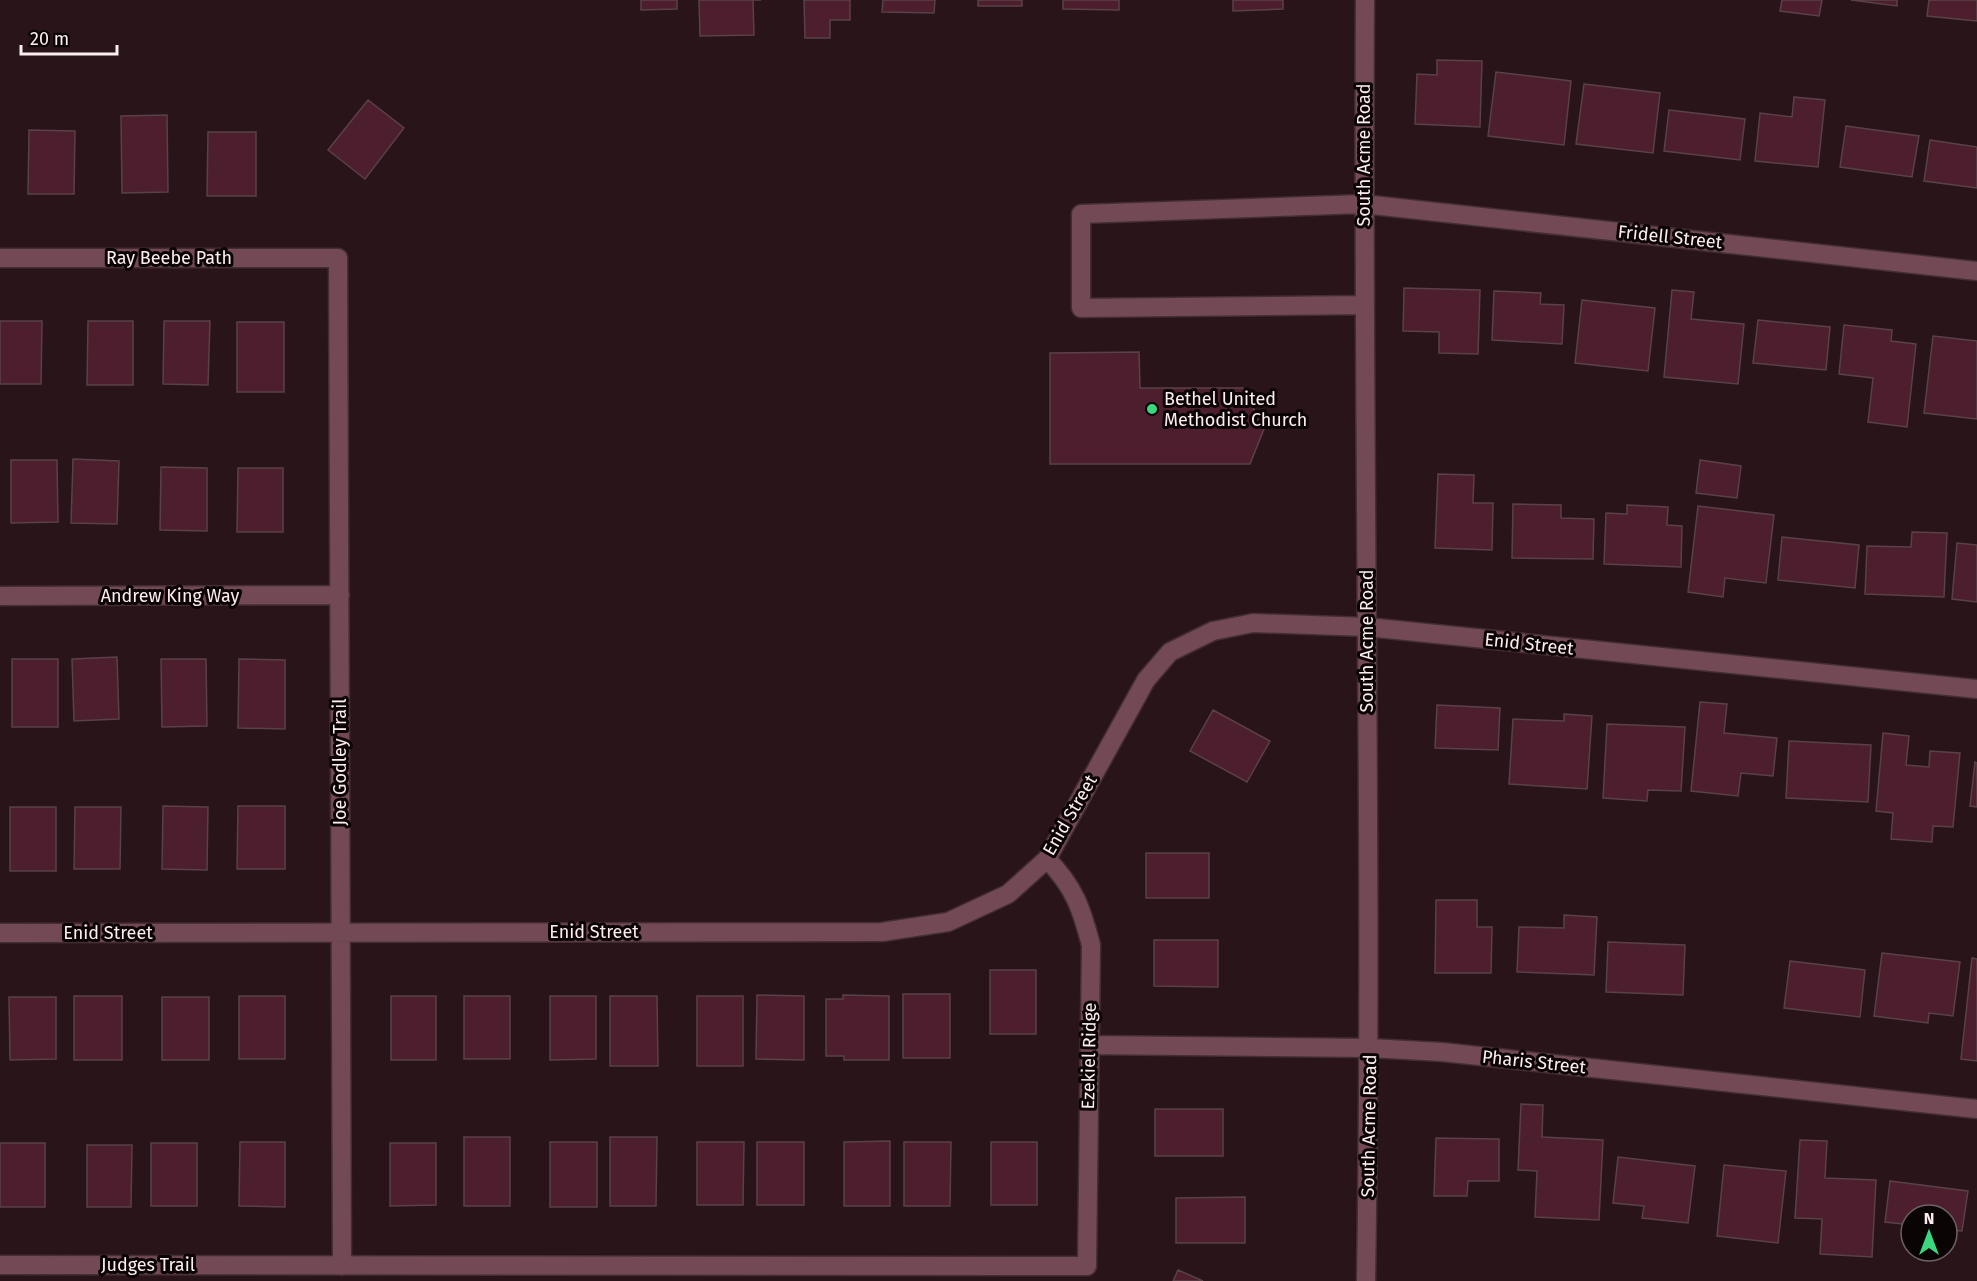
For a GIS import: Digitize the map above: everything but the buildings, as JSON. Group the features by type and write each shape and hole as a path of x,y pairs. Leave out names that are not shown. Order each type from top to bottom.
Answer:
{"street":[{"name":"South Acme Road","path":"1365,0 1363,204 1370,1048 1366,1281"},
{"name":"Fridell Street","path":"1364,305 1081,308 1081,214 1363,204 1977,271"},
{"name":"Ray Beebe Path","path":"0,258 338,258"},
{"name":"Joe Godley Trail","path":"338,258 342,1266"},
{"name":"Andrew King Way","path":"0,596 340,595"},
{"name":"Enid Street","path":"0,933 882,932 948,922 1008,894 1047,859 1146,680 1170,652 1213,631 1253,623 1367,627 1977,689"},
{"name":"Ezekiel Ridge","path":"1047,859 1064,877 1081,904 1090,945 1087,1266"},
{"name":"Pharis Street","path":"1090,1045 1370,1048 1442,1052 1977,1109"},
{"name":"Judges Trail","path":"0,1265 1087,1266"}],"place":[{"name":"Bethel United Methodist Church","path":"1152,409"}]}
